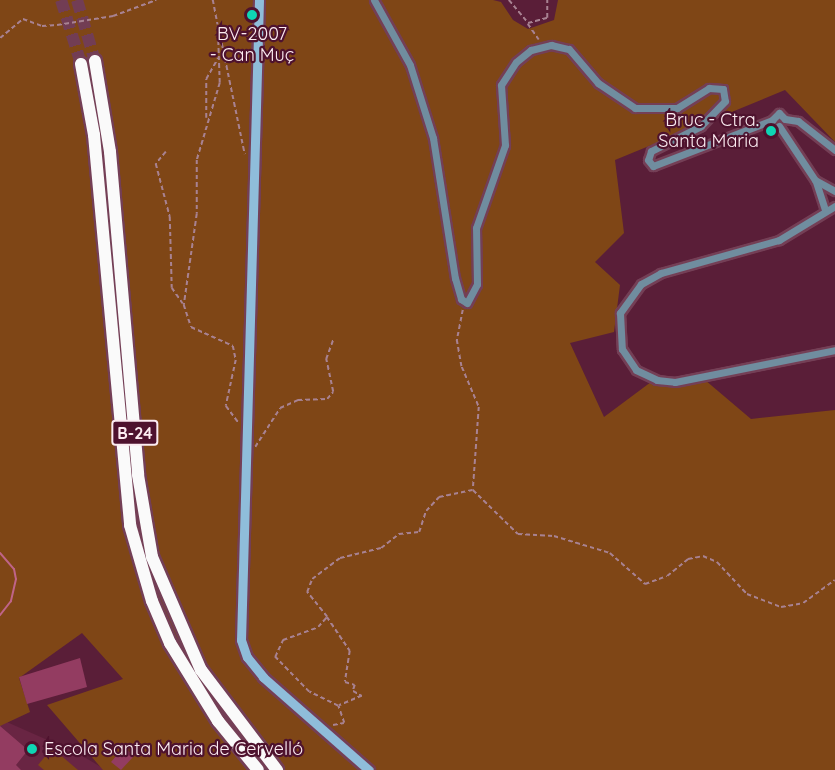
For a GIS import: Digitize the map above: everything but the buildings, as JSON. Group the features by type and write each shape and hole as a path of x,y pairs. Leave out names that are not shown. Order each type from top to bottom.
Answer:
{"highway":[{"name":"B-24","path":"95,61 110,152 138,475 152,557 201,670 278,770"},
{"name":"B-24","path":"81,64 94,135 130,525 152,601 170,644 218,721 258,770"}],"street":[{"path":"259,0 240,618 244,649 263,677 369,770"},
{"path":"374,0 410,65 433,138 463,300 467,303 474,296 477,284 476,228 505,145 501,85 521,57 543,45 569,49 598,82 634,108 677,108 710,88 723,89 726,101 701,126 651,150 648,160 653,166 772,120 779,113 785,119 798,121 835,150"},
{"path":"778,126 785,119"},
{"path":"772,120 815,180 825,198 825,210"},
{"path":"815,180 835,191"},
{"path":"835,206 778,240 742,254 661,273 641,285 620,313 622,349 636,370 675,382 835,350"}],"path":[{"path":"0,38 23,19 42,26 57,25 113,16 156,0"},
{"path":"213,0 242,145 254,160"},
{"path":"509,0 543,45"},
{"path":"528,23 547,18 547,0"},
{"path":"184,305 197,214 197,160 207,120 217,97 218,26"},
{"path":"207,120 206,79 219,57"},
{"path":"166,152 156,165 170,217 172,288 184,305 191,327 233,346 236,360 226,406 246,427"},
{"path":"463,300 458,339 462,367 479,407 473,490 518,534 554,536 610,553 645,584 667,576 688,559 702,556 717,562 747,594 781,607 803,603 835,580"},
{"path":"246,448 261,443 269,418 280,408 298,400 327,399 333,392 326,359 333,340"},
{"path":"338,706 362,696 353,691 355,685 345,682 350,651 307,592 320,568 370,548 381,548 399,534 419,532 426,511 439,497 473,490"},
{"path":"327,617 318,627 283,640 275,657 309,692 338,706 344,723 327,728"}],"shaded area":[{"path":"0,0 493,0 501,2 513,20 528,29 554,20 558,0 835,0 835,142 785,90 615,160 624,233 595,262 620,285 614,332 570,343 604,417 651,382 663,386 705,380 751,419 835,410 835,770 103,770 47,705 123,679 82,633 19,678 30,712 0,726"},
{"name":"Escola Santa Maria de Cervelló","path":"0,719 79,754 106,770 0,770"},
{"path":"52,748 78,770 44,770 38,765"}],"waterway":[{"path":"0,553 14,569 16,579 11,601 0,615"}],"tunnel":[{"path":"61,0 81,64"},
{"path":"77,0 95,61"}],"place":[{"name":"BV-2007 - Can Muç","path":"252,15"},
{"name":"Bruc - Ctra. Santa Maria","path":"771,131"},
{"name":"Escola Santa Maria de Cervelló","path":"32,749"}]}
